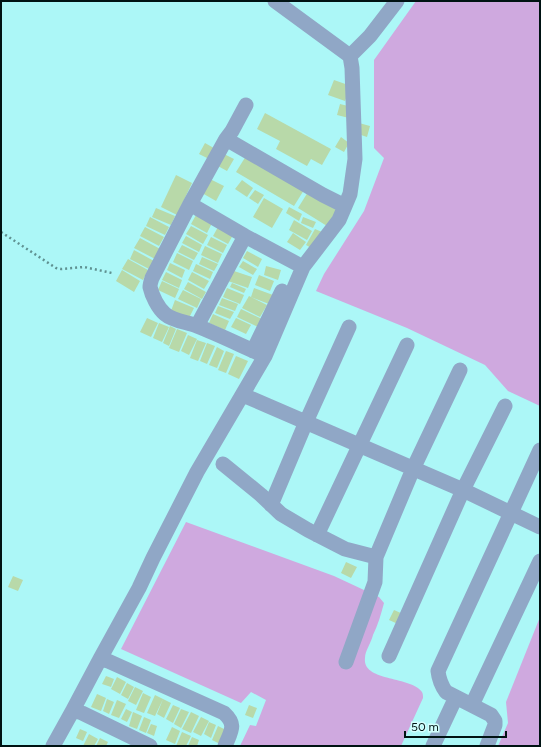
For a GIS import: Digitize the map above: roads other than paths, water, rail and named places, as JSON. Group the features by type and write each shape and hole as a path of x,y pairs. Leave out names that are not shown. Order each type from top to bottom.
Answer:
{"street":[{"path":"53,746 139,588 198,472 243,395 259,354 300,265 339,220 350,194 355,159 352,68 350,56 275,1"},
{"path":"350,56 370,36 397,1"},
{"path":"246,105 190,204 152,278 150,287 155,300 165,314 197,326 259,354"},
{"path":"226,139 323,195 346,206"},
{"path":"190,204 245,236 300,265"},
{"path":"197,326 245,236"},
{"path":"271,505 306,422 349,327"},
{"path":"317,535 407,345"},
{"path":"346,662 375,582 376,556 412,468 460,370"},
{"path":"243,395 463,490 540,527"},
{"path":"389,656 463,490 505,406"},
{"path":"487,746 496,725 495,721 491,715 446,692 439,680 438,671 540,450"},
{"path":"223,464 261,495 281,514 345,549 376,556"},
{"path":"472,705 540,561"},
{"path":"100,659 224,713 232,723 225,746"},
{"path":"433,746 456,697"},
{"path":"73,710 150,746"}]}
